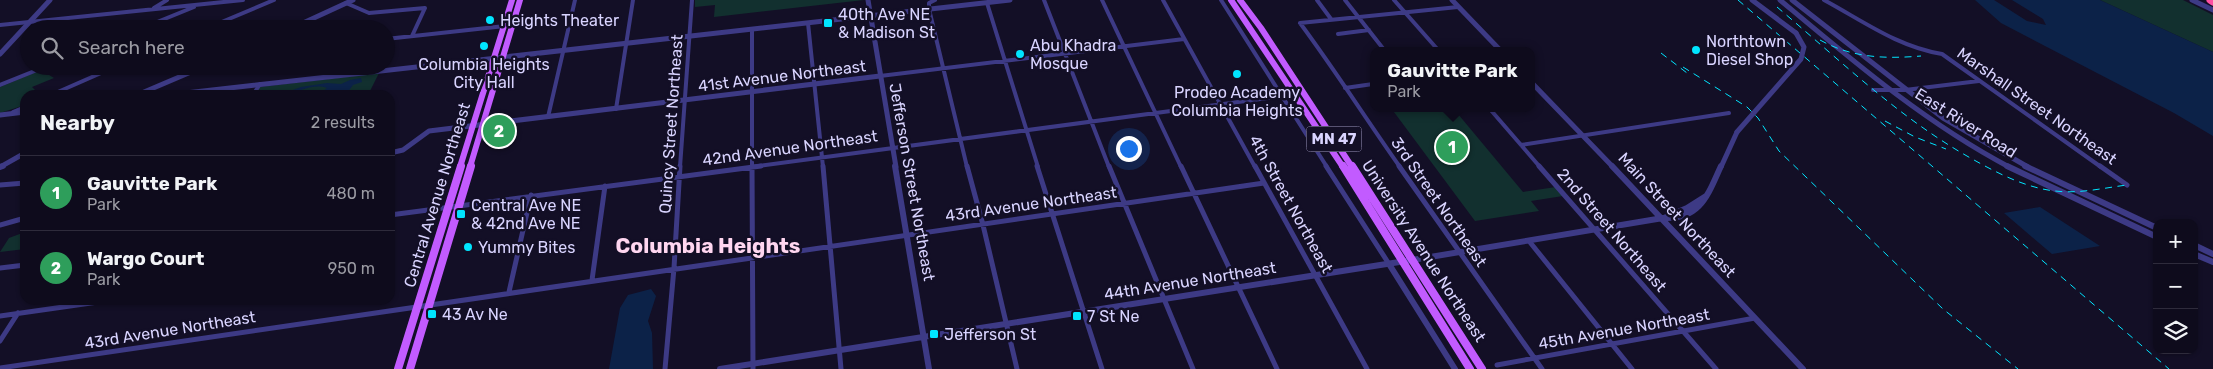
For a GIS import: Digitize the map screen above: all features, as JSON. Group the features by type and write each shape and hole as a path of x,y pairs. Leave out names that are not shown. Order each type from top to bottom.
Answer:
{"main road":[{"name":"Central Avenue Northeast","path":"398,369 512,0"},
{"name":"Central Avenue Northeast","path":"410,369 520,0"},
{"name":"University Avenue Northeast","path":"1231,0 1319,128 1470,369"},
{"name":"University Avenue Northeast","path":"1240,0 1266,35 1482,369"}],"street":[{"path":"32,20 50,0"},
{"path":"148,10 168,0"},
{"path":"162,20 210,0"},
{"path":"50,20 243,0"},
{"path":"226,20 274,0"},
{"path":"309,20 353,0"},
{"path":"548,117 575,0"},
{"path":"616,110 633,0"},
{"name":"Quincy Street Northeast","path":"665,369 674,268 678,176 691,36 692,0"},
{"name":"Jefferson Street Northeast","path":"868,0 929,369"},
{"path":"935,0 929,3 929,9 1017,369"},
{"path":"395,68 1010,0"},
{"path":"1044,0 1090,121 1193,369"},
{"path":"1102,0 1277,369"},
{"name":"4th Street Northeast","path":"1163,0 1367,369"},
{"path":"1221,0 1456,369"},
{"path":"1317,0 1331,19 1458,7"},
{"path":"1345,0 1382,47"},
{"path":"1394,0 1435,47"},
{"path":"1452,0 1497,47"},
{"name":"44th Avenue Northeast","path":"720,369 753,366 840,350 1402,262 1663,218 1673,219 1703,204 1737,132 1801,59 1804,47 1796,33 1753,0"},
{"name":"East River Road","path":"1780,0 1890,90 1942,128 1980,151 2056,191 2153,235"},
{"name":"East River Road","path":"1792,0 1943,118 2026,166 2153,226"},
{"name":"Marshall Street Northeast","path":"1824,0 1904,44 1928,53 1942,54 2127,185"},
{"path":"2192,0 2213,10"},
{"path":"346,3 369,13 425,8 412,36"},
{"path":"986,3 1102,369"},
{"name":"3rd Street Northeast","path":"1331,19 1300,23 1333,67 1345,88 1458,253 1542,369"},
{"path":"0,25 20,23"},
{"path":"808,23 842,369"},
{"path":"395,38 512,26"},
{"path":"752,29 753,366"},
{"path":"1338,34 1369,30"},
{"path":"0,54 20,33"},
{"name":"41st Avenue Northeast","path":"395,152 412,146 420,135 429,131 616,110 1184,39"},
{"path":"0,85 25,75"},
{"path":"62,90 97,75"},
{"path":"149,90 184,75"},
{"path":"210,90 338,75"},
{"path":"1873,90 1905,90 1979,81"},
{"path":"256,90 260,84"},
{"path":"1345,88 1370,84"},
{"name":"Main Street Northeast","path":"1535,86 1663,218 1803,369"},
{"name":"42nd Avenue Northeast","path":"395,214 1283,96"},
{"path":"0,117 20,109"},
{"name":"2nd Street Northeast","path":"1492,112 1716,369"},
{"path":"9,114 20,113"},
{"path":"1521,145 1729,113"},
{"path":"0,167 20,156"},
{"path":"0,185 20,183"},
{"name":"43rd Avenue Northeast","path":"0,368 1264,183"},
{"path":"592,280 606,186"},
{"path":"509,292 531,195"},
{"path":"0,225 20,219"},
{"path":"1529,241 1632,369"},
{"path":"2198,247 2213,254"},
{"path":"2198,256 2213,262"},
{"path":"0,268 20,266"},
{"path":"0,316 70,305"},
{"path":"0,342 18,313"},
{"name":"45th Avenue Northeast","path":"1498,365 1755,318"}],"green space":[{"path":"695,0 864,0 714,17 715,5 695,7"},
{"path":"2100,0 2183,0 2213,15 2213,52"},
{"path":"29,75 49,75 54,78 32,87 35,90 20,90 20,107 0,113 0,87"},
{"path":"362,75 378,75 370,90 258,90 260,87"},
{"path":"1394,112 1456,112 1523,192 1556,187 1563,196 1531,201 1539,211 1475,221"},
{"path":"514,123 517,127 509,138 480,141 483,129 486,126"},
{"path":"20,234 20,250 0,252 9,238"}],"water":[{"path":"1975,0 1994,0 2027,21 2046,25 2043,19 2012,0 2100,0 2213,52 2213,136 2174,113 2001,23"},
{"path":"361,78 362,82 353,85 349,90 324,90 327,88 315,87 293,90 327,83 341,84"},
{"path":"2040,207 2100,246 2052,254 2004,213"},
{"path":"651,289 656,296 648,321 652,333 653,369 609,369 620,308 628,295"}],"railway":[{"path":"1738,0 2169,369"},
{"path":"1777,7 1896,108 1947,144 1993,170 2024,184 2055,191 2082,191 2127,185"},
{"path":"1820,40 1844,51 1869,56 1921,56"},
{"path":"1661,53 1687,73"},
{"path":"1683,67 1747,107 1758,118 1779,151 1943,309 2018,369"},
{"path":"1885,121 1915,137 1946,149"}],"place":[{"name":"Heights Theater","path":"490,20"},
{"name":"40th Ave NE & Madison St","path":"828,23"},
{"name":"Columbia Heights City Hall","path":"484,46"},
{"name":"Northtown Diesel Shop","path":"1696,50"},
{"name":"Abu Khadra Mosque","path":"1020,54"},
{"name":"Prodeo Academy Columbia Heights","path":"1237,74"},
{"name":"Wargo Court","path":"499,131"},
{"name":"Gauvitte Park","path":"1452,147"},
{"name":"Central Ave NE & 42nd Ave NE","path":"461,214"},
{"name":"Yummy Bites","path":"468,247"},
{"name":"43 Av Ne","path":"432,314"},
{"name":"7 St Ne","path":"1077,316"},
{"name":"Jefferson St","path":"934,334"}],"district":[{"name":"Columbia Heights","path":"708,245"}]}
